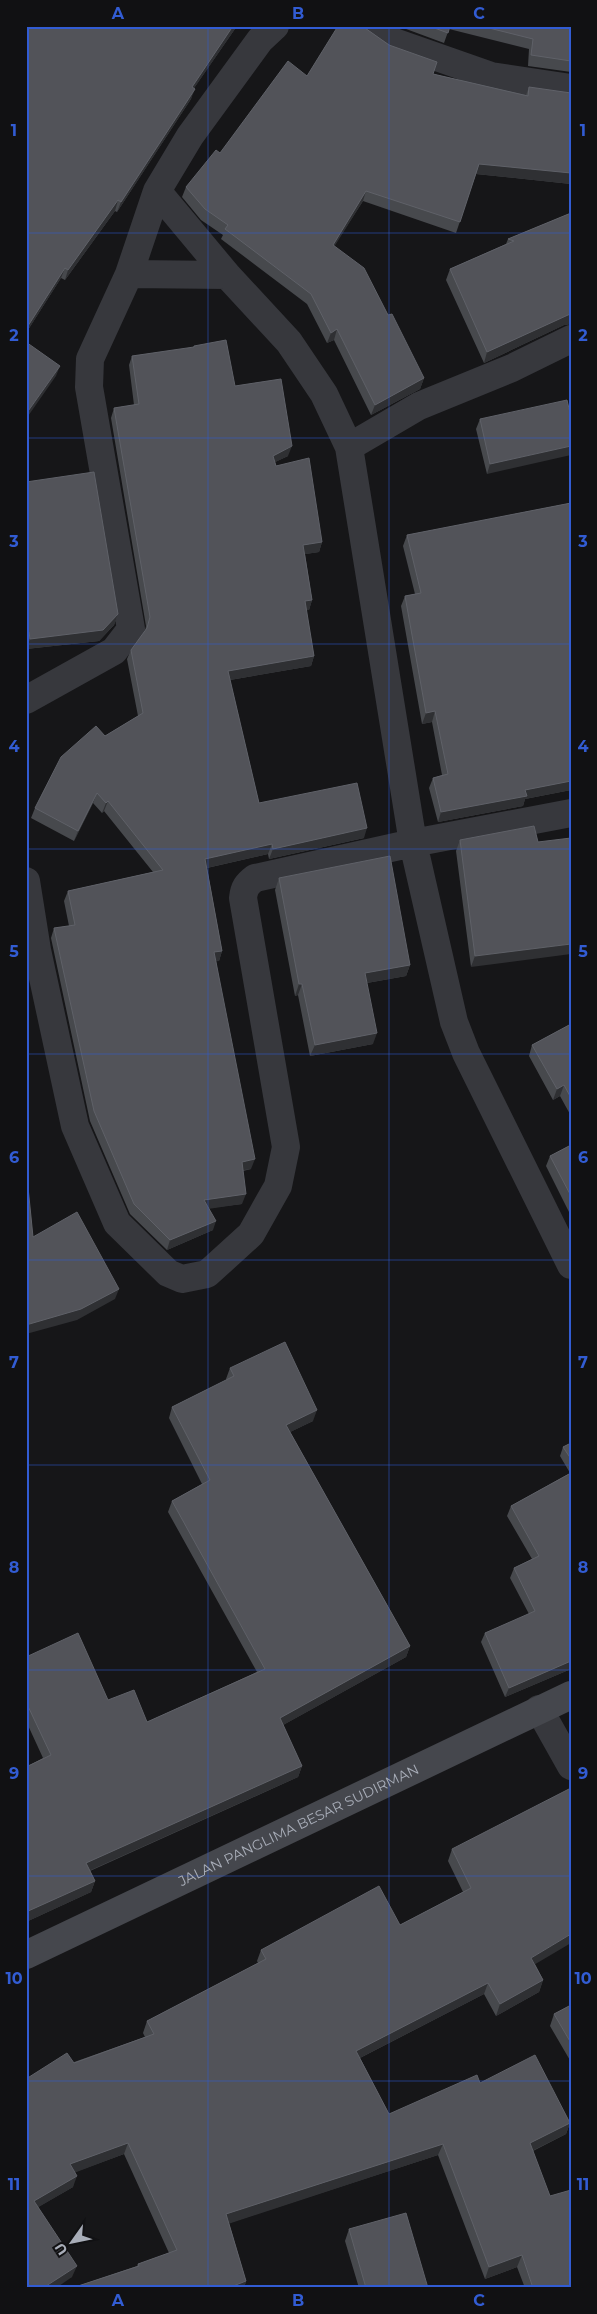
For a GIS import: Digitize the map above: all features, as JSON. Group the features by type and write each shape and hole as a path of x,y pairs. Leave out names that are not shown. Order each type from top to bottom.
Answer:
{"main road":[{"name":"JALAN PANGLIMA BESAR SUDIRMAN","path":"26,1955 571,1695"}],"street":[{"path":"26,700 114,651 131,629 89,387 90,358 129,274 156,191 190,136 260,40 276,26"},
{"path":"370,26 394,42 491,76 571,88"},
{"path":"156,191 227,275 289,342 324,394 349,447 413,843 454,1022 466,1053 571,1265"},
{"path":"129,274 227,275"},
{"path":"349,447 419,406 512,368 571,339"},
{"path":"26,881 37,950 75,1126 117,1223 168,1273 182,1279 207,1274 251,1234 278,1186 286,1147 242,898 244,889 255,878 413,843 571,813"},
{"path":"539,1710 571,1766"}],"building":[{"path":"26,26 233,26 192,87 195,89 121,202 118,200 68,270 65,268 26,329"},
{"path":"338,26 363,26 389,45 437,62 433,74 528,96 529,87 571,93 571,173 479,164 460,222 366,191 333,245 364,268 388,315 392,314 424,378 375,405 337,329 331,333 311,294 225,229 228,225 205,209 186,187 216,150 220,153 288,61 307,76"},
{"path":"429,26 450,26 448,33"},
{"path":"481,26 571,26 571,61 531,55 533,39"},
{"path":"571,213 571,314 487,352 450,269 514,241 508,239"},
{"path":"226,340 235,386 281,379 292,446 273,456 276,466 309,458 322,542 303,545 312,600 305,601 314,656 228,671 259,803 357,783 367,828 273,849 272,844 205,859 222,951 214,952 255,1159 242,1162 246,1194 204,1200 216,1221 170,1240 134,1204 94,1111 54,928 75,925 68,891 163,870 108,801 106,803 97,793 78,831 35,808 61,757 96,726 105,736 143,713 131,650 147,628 150,617 114,408 139,404 132,356 194,347"},
{"path":"26,342 60,366 26,414"},
{"path":"567,400 571,417 571,446 490,464 480,419"},
{"path":"94,472 118,614 103,630 30,639 29,632 26,633 26,482"},
{"path":"571,503 571,781 525,790 527,796 441,812 433,778 448,774 435,711 426,713 405,596 421,593 407,535"},
{"path":"534,826 538,842 571,838 571,944 475,956 460,840"},
{"path":"390,856 410,965 365,973 377,1033 315,1045 302,984 299,984 279,878"},
{"path":"571,1024 571,1098 564,1085 557,1089 532,1045"},
{"path":"571,1145 571,1196 550,1156"},
{"path":"26,1167 33,1237 77,1212 119,1289 81,1309 26,1325"},
{"path":"285,1342 317,1410 286,1425 410,1646 280,1718 302,1766 86,1863 95,1881 26,1912 26,1767 51,1755 26,1702 26,1657 78,1633 108,1700 134,1690 147,1722 265,1669 172,1501 210,1480 172,1407 234,1376 230,1368"},
{"path":"571,1443 571,1459 563,1447"},
{"path":"571,1473 571,1661 509,1688 485,1633 535,1611 514,1568 539,1556 511,1506"},
{"path":"569,1789 571,1791 571,1934 531,1958 543,1980 500,2004 488,1983 356,2051 389,2114 477,2075 480,2083 535,2055 570,2123 530,2143 550,2196 571,2190 571,2288 533,2288 522,2255 489,2267 443,2144 226,2214 246,2281 228,2288 72,2288 139,2266 138,2264 177,2250 128,2143 70,2164 77,2176 34,2201 77,2266 43,2288 26,2288 26,2079 67,2053 74,2063 154,2034 147,2021 266,1959 261,1950 379,1886 400,1925 471,1888 452,1849"},
{"path":"571,2005 571,2043 554,2014"},
{"path":"406,2213 428,2288 366,2288 349,2229"}]}
